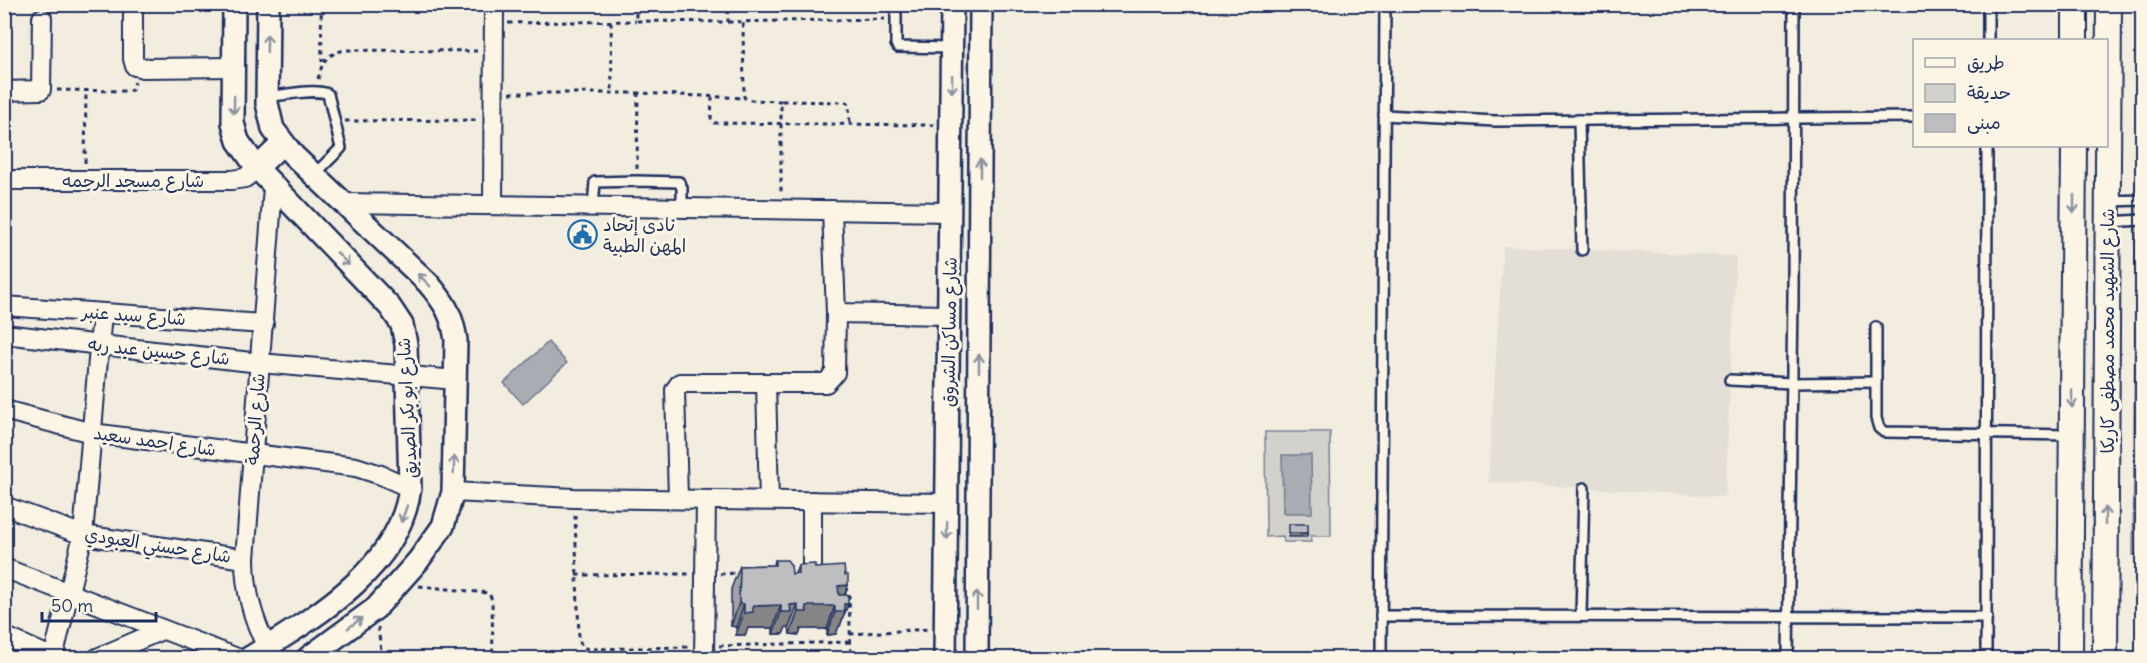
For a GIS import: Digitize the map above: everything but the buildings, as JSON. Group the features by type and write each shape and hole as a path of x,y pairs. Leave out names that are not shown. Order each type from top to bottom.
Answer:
{"main road":[{"path":"2075,4 2075,39"},
{"name":"شارع الشهيد محمد مصطفى كاريكا","path":"2108,108 2109,4"},
{"name":"شارع الشهيد محمد مصطفى كاريكا","path":"2070,658 2074,147"},
{"name":"شارع الشهيد محمد مصطفى كاريكا","path":"2105,658 2108,147"},
{"path":"2070,561 2087,569 2094,569 2105,564"},
{"path":"2070,608 2088,604 2105,609"}],"street":[{"name":"شارع ابو بكر الصديق","path":"234,4 235,133 242,149 273,187 397,317 405,334 407,377 411,488 401,523 390,544 358,581 308,620 258,653"},
{"path":"268,4 267,97 273,129 283,143 315,175 428,283 446,304 453,322 456,340 453,492 443,526 400,582 376,608 308,658"},
{"path":"493,205 494,4"},
{"name":"شارع مساكن الشروق","path":"945,658 952,4"},
{"name":"شارع مساكن الشروق","path":"977,658 981,4"},
{"path":"133,14 135,66 143,68 234,67"},
{"path":"6,91 40,90 42,18"},
{"path":"257,168 283,143"},
{"name":"شارع مسجد الرحمه","path":"7,180 232,180 245,178 257,168"},
{"name":"شارع الرحمة","path":"258,653 245,577 245,558 273,187"},
{"path":"344,203 950,212"},
{"path":"678,500 675,390 677,385 683,382 820,384 826,383 835,373 836,313 832,210"},
{"name":"شارع سيد عنبر","path":"4,306 264,324"},
{"path":"4,636 53,658 83,535 102,313"},
{"path":"836,313 949,315"},
{"name":"شارع حسين عبد ربه","path":"4,334 260,363 456,380"},
{"path":"766,384 769,500"},
{"path":"948,406 953,411 964,414 975,409 979,404"},
{"name":"شارع احمد سعيد","path":"4,410 92,433 356,467 411,488"},
{"path":"948,443 963,438 978,445"},
{"path":"453,492 574,498 947,503"},
{"path":"704,658 706,500"},
{"path":"812,501 812,573"},
{"name":"شارع حسني العبودي","path":"4,506 83,535 245,558"},
{"path":"4,568 237,658"},
{"path":"97,658 162,630"}],"lane":[{"path":"896,4 896,44 900,48 952,48"},
{"path":"1381,658 1385,4"},
{"path":"1788,658 1794,4"},
{"path":"1988,4 1988,39"},
{"path":"267,97 315,92 328,93 341,148 315,175"},
{"path":"1384,115 1495,121 1913,117"},
{"path":"1579,120 1582,249"},
{"path":"1986,658 1987,147"},
{"path":"593,207 595,182 637,181 679,182 682,188 682,208"},
{"path":"2107,211 2142,200"},
{"path":"2107,211 2142,220"},
{"path":"1876,327 1876,418 1879,428 1884,432 2072,435"},
{"path":"1730,380 1792,383 1876,382"},
{"path":"1581,616 1584,488"},
{"path":"1381,616 1987,617"}],"path":[{"path":"315,92 322,62 321,4"},
{"path":"636,4 636,21"},
{"path":"728,4 728,22"},
{"path":"42,18 44,10 48,9 132,8 133,14"},
{"path":"494,24 636,21 743,23 896,19"},
{"path":"611,22 612,93"},
{"path":"743,23 745,98"},
{"path":"322,62 331,54 344,50 494,51"},
{"path":"40,90 123,92 132,90 135,66"},
{"path":"6,91 7,180"},
{"path":"85,180 86,91"},
{"path":"494,93 638,93 846,102 849,104 850,124"},
{"path":"637,181 638,93"},
{"path":"712,97 711,120 714,123 951,125"},
{"path":"781,209 782,101"},
{"path":"336,121 493,120"},
{"path":"574,498 579,639 582,647 588,649"},
{"path":"400,582 435,589 488,593 492,599 493,658"},
{"path":"842,583 849,591 851,658"},
{"path":"376,608 382,658 405,658"},
{"path":"850,634 945,628"}],"shaded area":[{"path":"1503,246 1736,256 1725,497 1488,482"},
{"path":"548,342 567,363 523,404 504,383"},
{"path":"1282,455 1311,455 1312,513 1283,513"}],"green space":[{"path":"2142,4 2142,555 2133,555 2138,5"},
{"path":"1265,432 1330,432 1331,536 1311,536 1311,542 1284,542 1283,536 1266,537"}],"place":[{"name":"نادى إتحاد المهن الطبية","path":"582,234"}]}
